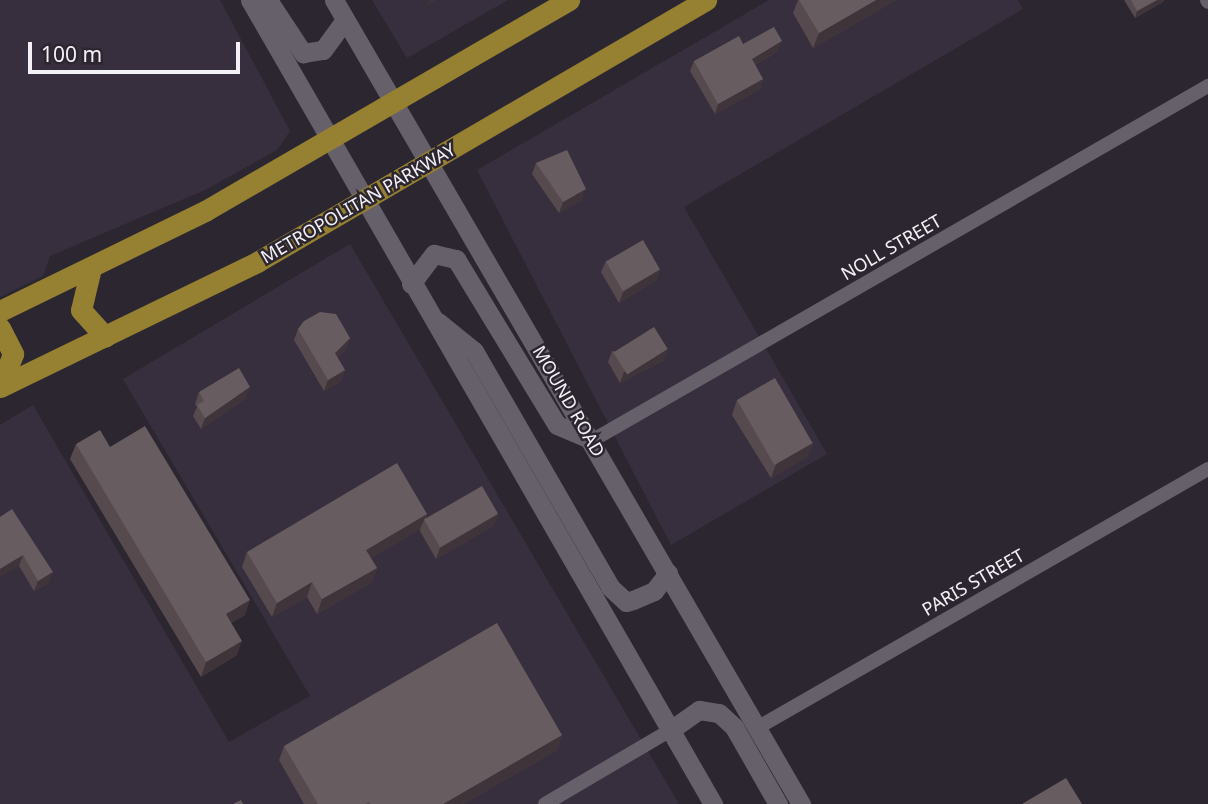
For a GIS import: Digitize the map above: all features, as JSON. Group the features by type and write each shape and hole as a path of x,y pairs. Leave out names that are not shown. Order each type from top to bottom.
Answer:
{"main road":[{"path":"250,0 427,313 713,804"},
{"path":"268,0 303,53 323,50 345,20"},
{"name":"MOUND ROAD","path":"334,0 593,440 801,804"},
{"path":"0,311 92,268 329,140 569,0"},
{"name":"METROPOLITAN PARKWAY","path":"0,387 105,337 363,201 706,0"},
{"path":"411,284 434,254 456,259 557,425 593,440"},
{"path":"92,268 81,310 105,337"},
{"path":"427,313 474,351 615,593 626,602 645,597 667,573"},
{"path":"0,328 13,354 0,387"},
{"path":"669,730 699,710 719,713 734,727 778,804"}],"street":[{"name":"NOLL STREET","path":"593,440 1208,86"},
{"name":"PARIS STREET","path":"757,728 1208,469"},
{"path":"545,804 669,730"}],"shaded area":[{"path":"0,0 220,0 290,131 277,150 205,190 50,256 43,276 0,297"},
{"path":"372,0 508,0 407,58"},
{"path":"769,0 1018,0 1023,9 684,207 827,454 671,545 477,170"},
{"path":"350,244 679,804 0,804 0,425 33,405 229,742 310,696 123,379"}],"building":[{"path":"799,0 876,0 819,33"},
{"path":"1131,0 1157,0 1137,11"},
{"path":"774,27 782,41 752,59 763,79 718,104 694,61 739,36 743,44"},
{"path":"567,150 586,189 563,202 536,163"},
{"path":"643,240 660,269 623,291 606,262"},
{"path":"320,312 336,314 350,338 335,353 345,370 328,380 298,329 304,321"},
{"path":"654,327 668,349 627,374 613,352"},
{"path":"239,368 250,387 205,418 197,405 204,401 199,392"},
{"path":"775,378 812,443 774,465 737,400"},
{"path":"145,426 250,600 226,614 242,641 206,662 76,444 100,430 110,447"},
{"path":"397,463 427,514 366,550 377,568 322,599 312,582 277,603 247,552"},
{"path":"482,486 498,514 440,547 424,520"},
{"path":"12,509 53,572 38,581 23,555 0,569 0,517"},
{"path":"497,623 562,735 443,804 318,804 284,746"},
{"path":"1066,778 1082,804 1022,804"}]}
